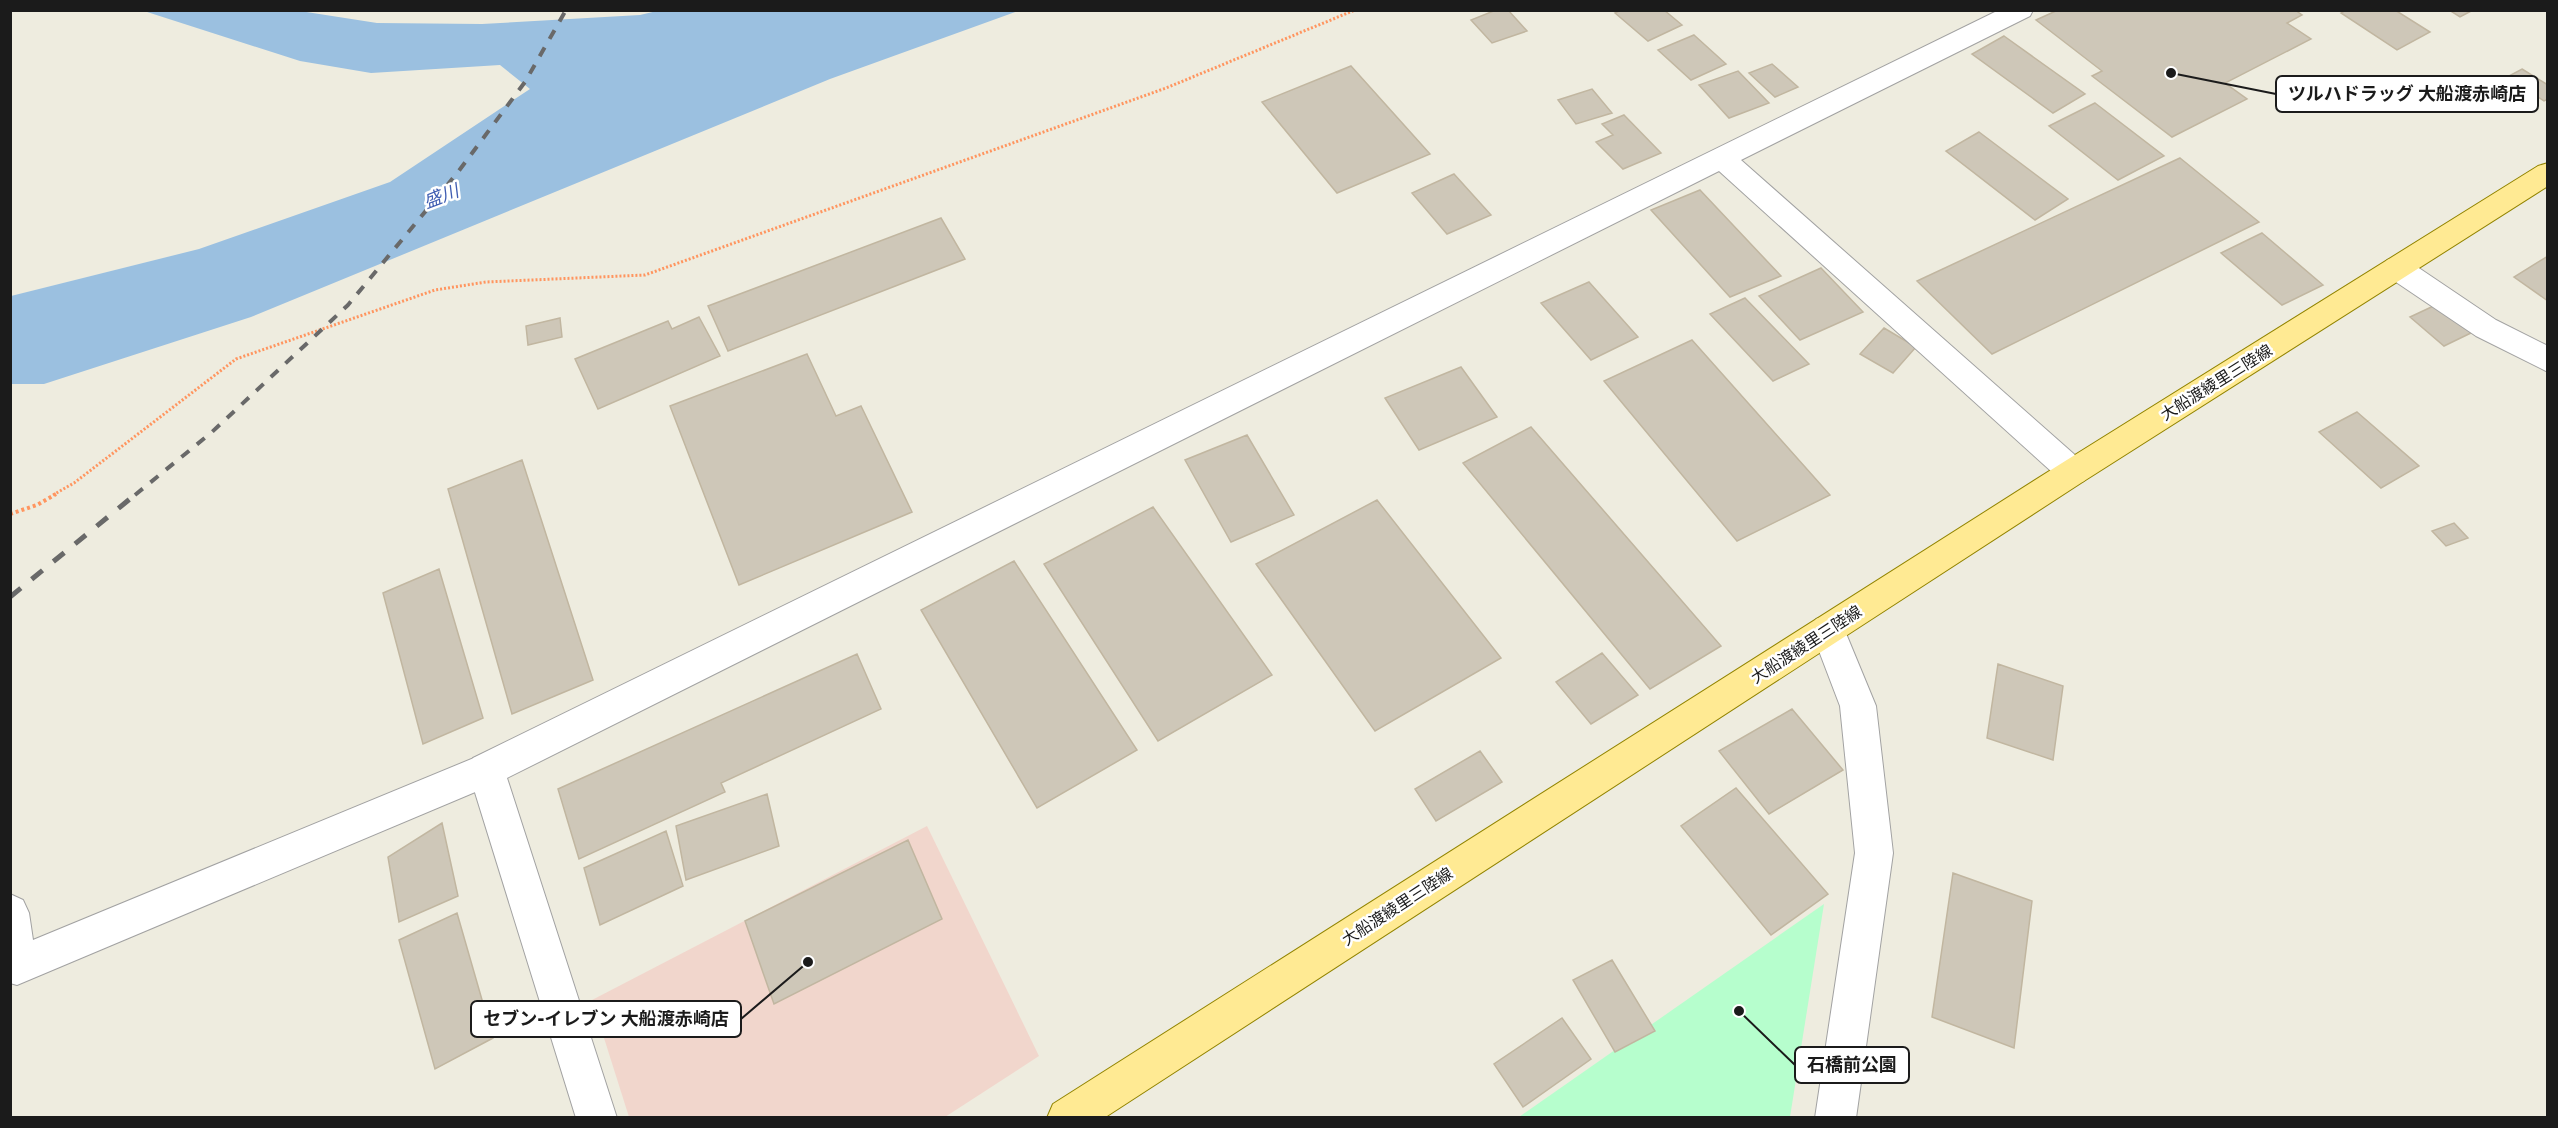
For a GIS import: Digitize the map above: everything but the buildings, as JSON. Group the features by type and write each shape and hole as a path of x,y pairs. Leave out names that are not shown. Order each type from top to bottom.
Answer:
{"main road":[{"name":"大船渡綾里三陸線","path":"1067,1118 2073,472 2547,173"}],"street":[{"path":"10,913 17,966 486,770 2021,10"},
{"path":"1721,158 2073,472"},
{"path":"2397,268 2486,328 2547,360"},
{"path":"1828,630 1858,706 1874,853 1835,1118"},
{"path":"486,770 597,1118"}],"path":[{"path":"10,514 37,505 74,483 236,359 435,290 486,282 645,275 1166,88 1356,10"}],"shaded area":[{"path":"927,826 1039,1056 945,1117 629,1117 592,1000"}],"green space":[{"path":"1824,904 1790,1117 1519,1117"}],"water":[{"name":"盛川","path":"661,10 1018,11 830,79 251,317 44,384 11,384 11,296 199,249 390,182 530,89 500,65 371,73 300,61 144,11 300,11 377,23 482,24 640,15"}],"railway":[{"path":"135,495 212,432 348,305 458,172 525,82 566,10"},
{"path":"10,597 136,494"}],"place":[{"name":"ツルハドラッグ 大船渡赤崎店","path":"2171,73"},
{"name":"セブン-イレブン 大船渡赤崎店","path":"808,962"},
{"name":"石橋前公園","path":"1739,1011"}]}
